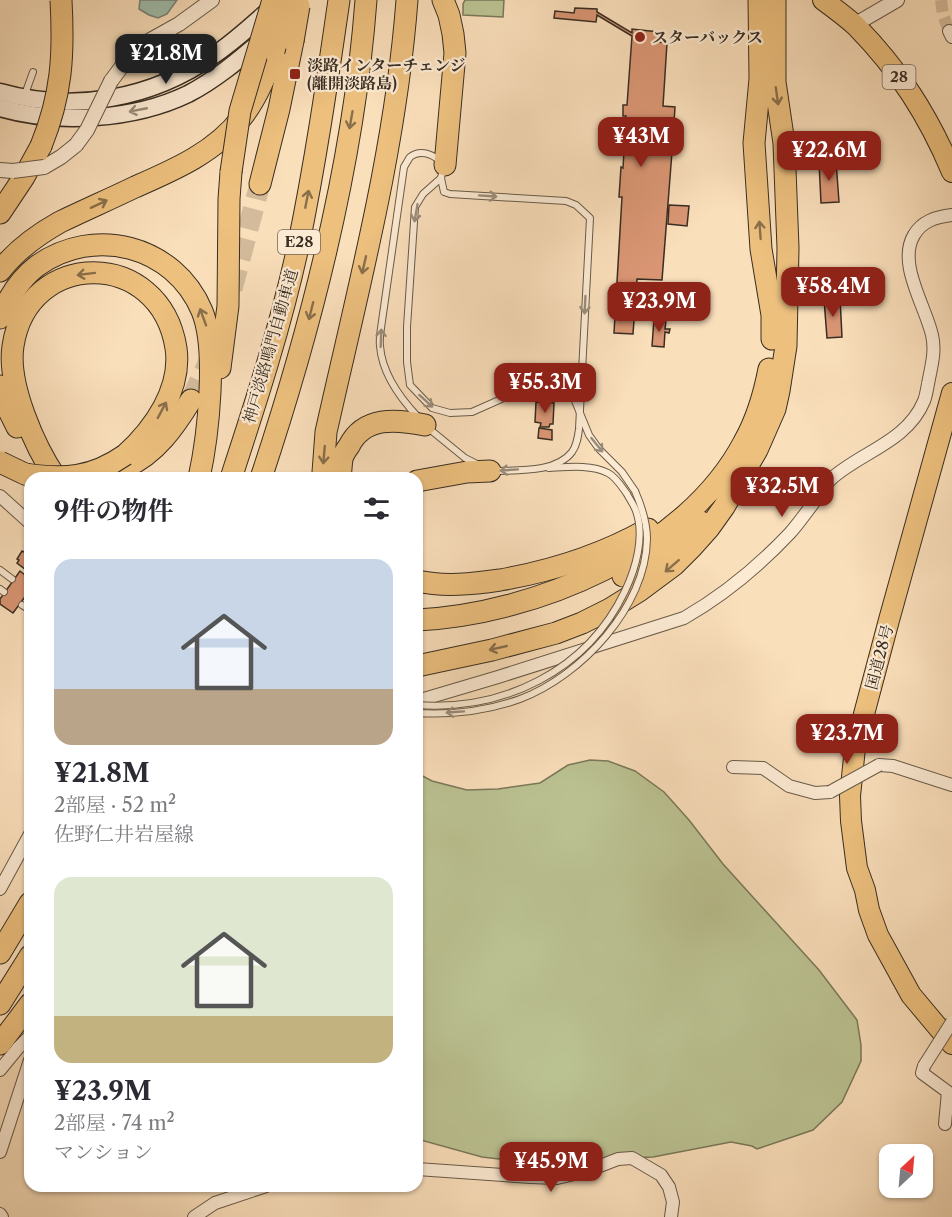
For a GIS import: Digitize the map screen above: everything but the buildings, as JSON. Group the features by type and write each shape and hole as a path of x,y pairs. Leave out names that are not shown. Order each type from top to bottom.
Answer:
{"highway":[{"path":"0,213 24,177 43,156 59,89 63,45 61,0"},
{"path":"204,448 217,388 228,306 229,199 236,130 243,96 273,0"},
{"path":"0,271 18,251 46,230 174,169 216,143 242,117 251,104 274,51 288,0"},
{"path":"260,184 279,109 300,0"},
{"name":"神戸淡路鳴門自動車道","path":"233,472 277,329 298,248 319,136 339,0"},
{"name":"神戸淡路鳴門自動車道","path":"263,472 304,340 325,255 356,91 366,0"},
{"path":"323,472 326,432 385,165 399,81 407,0"},
{"path":"443,0 449,15 455,53 443,172"},
{"path":"423,632 455,629 521,616 554,606 614,581 678,541 706,518 726,486 758,450 775,409 786,346 788,248 784,143 759,0"},
{"path":"423,665 534,639 582,623 610,609 656,579 693,547 709,528 753,426 766,387 772,344 772,315 761,249 754,142 760,79 775,0"},
{"name":"28","path":"824,0 854,25 892,68 924,112 952,172"},
{"path":"0,318 6,303 25,277 51,257 66,250 100,244 116,245 148,255 163,263 185,284 198,303 209,337 208,417 200,472"},
{"path":"52,472 27,422 15,379 13,347 21,321 36,297 60,280 73,275 101,272 129,280 152,297 169,322 176,354 172,386 158,417 127,460 103,472"},
{"path":"0,386 19,432 50,472"},
{"name":"国道28号","path":"952,393 855,748 850,796 857,867 878,935 911,995 952,1044"},
{"path":"93,472 145,456 159,444 191,400"},
{"path":"341,472 342,458 351,441 361,430 388,420 425,425"},
{"path":"0,451 17,474 24,477"},
{"path":"0,462 24,476"},
{"path":"423,480 467,472 489,471"},
{"path":"423,580 460,585 558,567 627,541 697,500 726,486"},
{"path":"423,619 507,605 549,593 589,577 631,555 662,534 701,501 726,486"},
{"path":"0,953 24,913"},
{"path":"0,1004 24,966"},
{"path":"0,1044 24,1012"}],"main road":[{"path":"0,92 41,101 90,101 137,93 178,77 214,55 280,0"},
{"path":"0,108 39,116 85,117 130,112 171,102 216,77 244,56 308,0"}],"street":[{"path":"7,171 43,156 62,157 76,145 87,130 111,81 132,53 212,0"},
{"path":"854,25 897,0"},
{"path":"423,701 684,618 733,586 765,558 790,532 828,482 860,458 895,438 914,419 924,401 934,355 932,335 909,267 908,250 919,227 928,220 952,216"},
{"path":"0,496 24,518"},
{"path":"733,767 763,768 789,786 815,793 830,792 879,765 893,766 952,785"},
{"path":"0,889 24,845"},
{"path":"945,1124 948,1092 922,1073 924,1066 952,1022"},
{"path":"0,1070 24,1042"},
{"path":"0,1152 24,1078"},
{"path":"423,1169 557,1178 587,1171 618,1159 632,1158 661,1175 669,1187 673,1202 670,1217"},
{"path":"194,1217 215,1203 248,1192"}],"lane":[{"path":"23,98 33,72"},
{"path":"423,703 464,704 512,693 561,668 594,640 620,603 638,556 639,533 636,512 618,481 608,473 585,467 489,471 465,458 425,425 402,397 385,369 380,345 381,333 405,167 411,157 419,153 430,154 443,172 444,192 567,201 576,204 590,218 578,439 568,456 545,468"},
{"path":"423,713 451,713 496,707 522,698 562,676 578,664 610,632 630,601 642,571 647,541 643,509 635,491 622,472 599,449 589,435 573,396 566,389 550,383 535,384 472,412 450,413 432,408 410,385 407,362 407,327 415,207 423,194 443,172"},
{"path":"0,570 12,579"}],"green space":[{"path":"465,0 504,0 503,17 463,15"},
{"path":"590,760 608,761 635,771 664,792 723,864 819,970 857,1020 861,1061 842,1102 813,1130 757,1149 731,1142 653,1157 532,1163 482,1157 423,1141 423,776 432,781 467,790 498,789 540,783 568,765"}],"shaded area":[{"path":"140,0 177,0 167,14 158,18 139,9"}],"tunnel":[{"path":"941,0 943,15 949,31"},
{"path":"232,289 260,184"},
{"path":"191,400 211,357"}],"place":[{"name":"スターバックス","path":"640,37"},
{"name":"淡路インターチェンジ (離開淡路島)","path":"295,74"}]}
